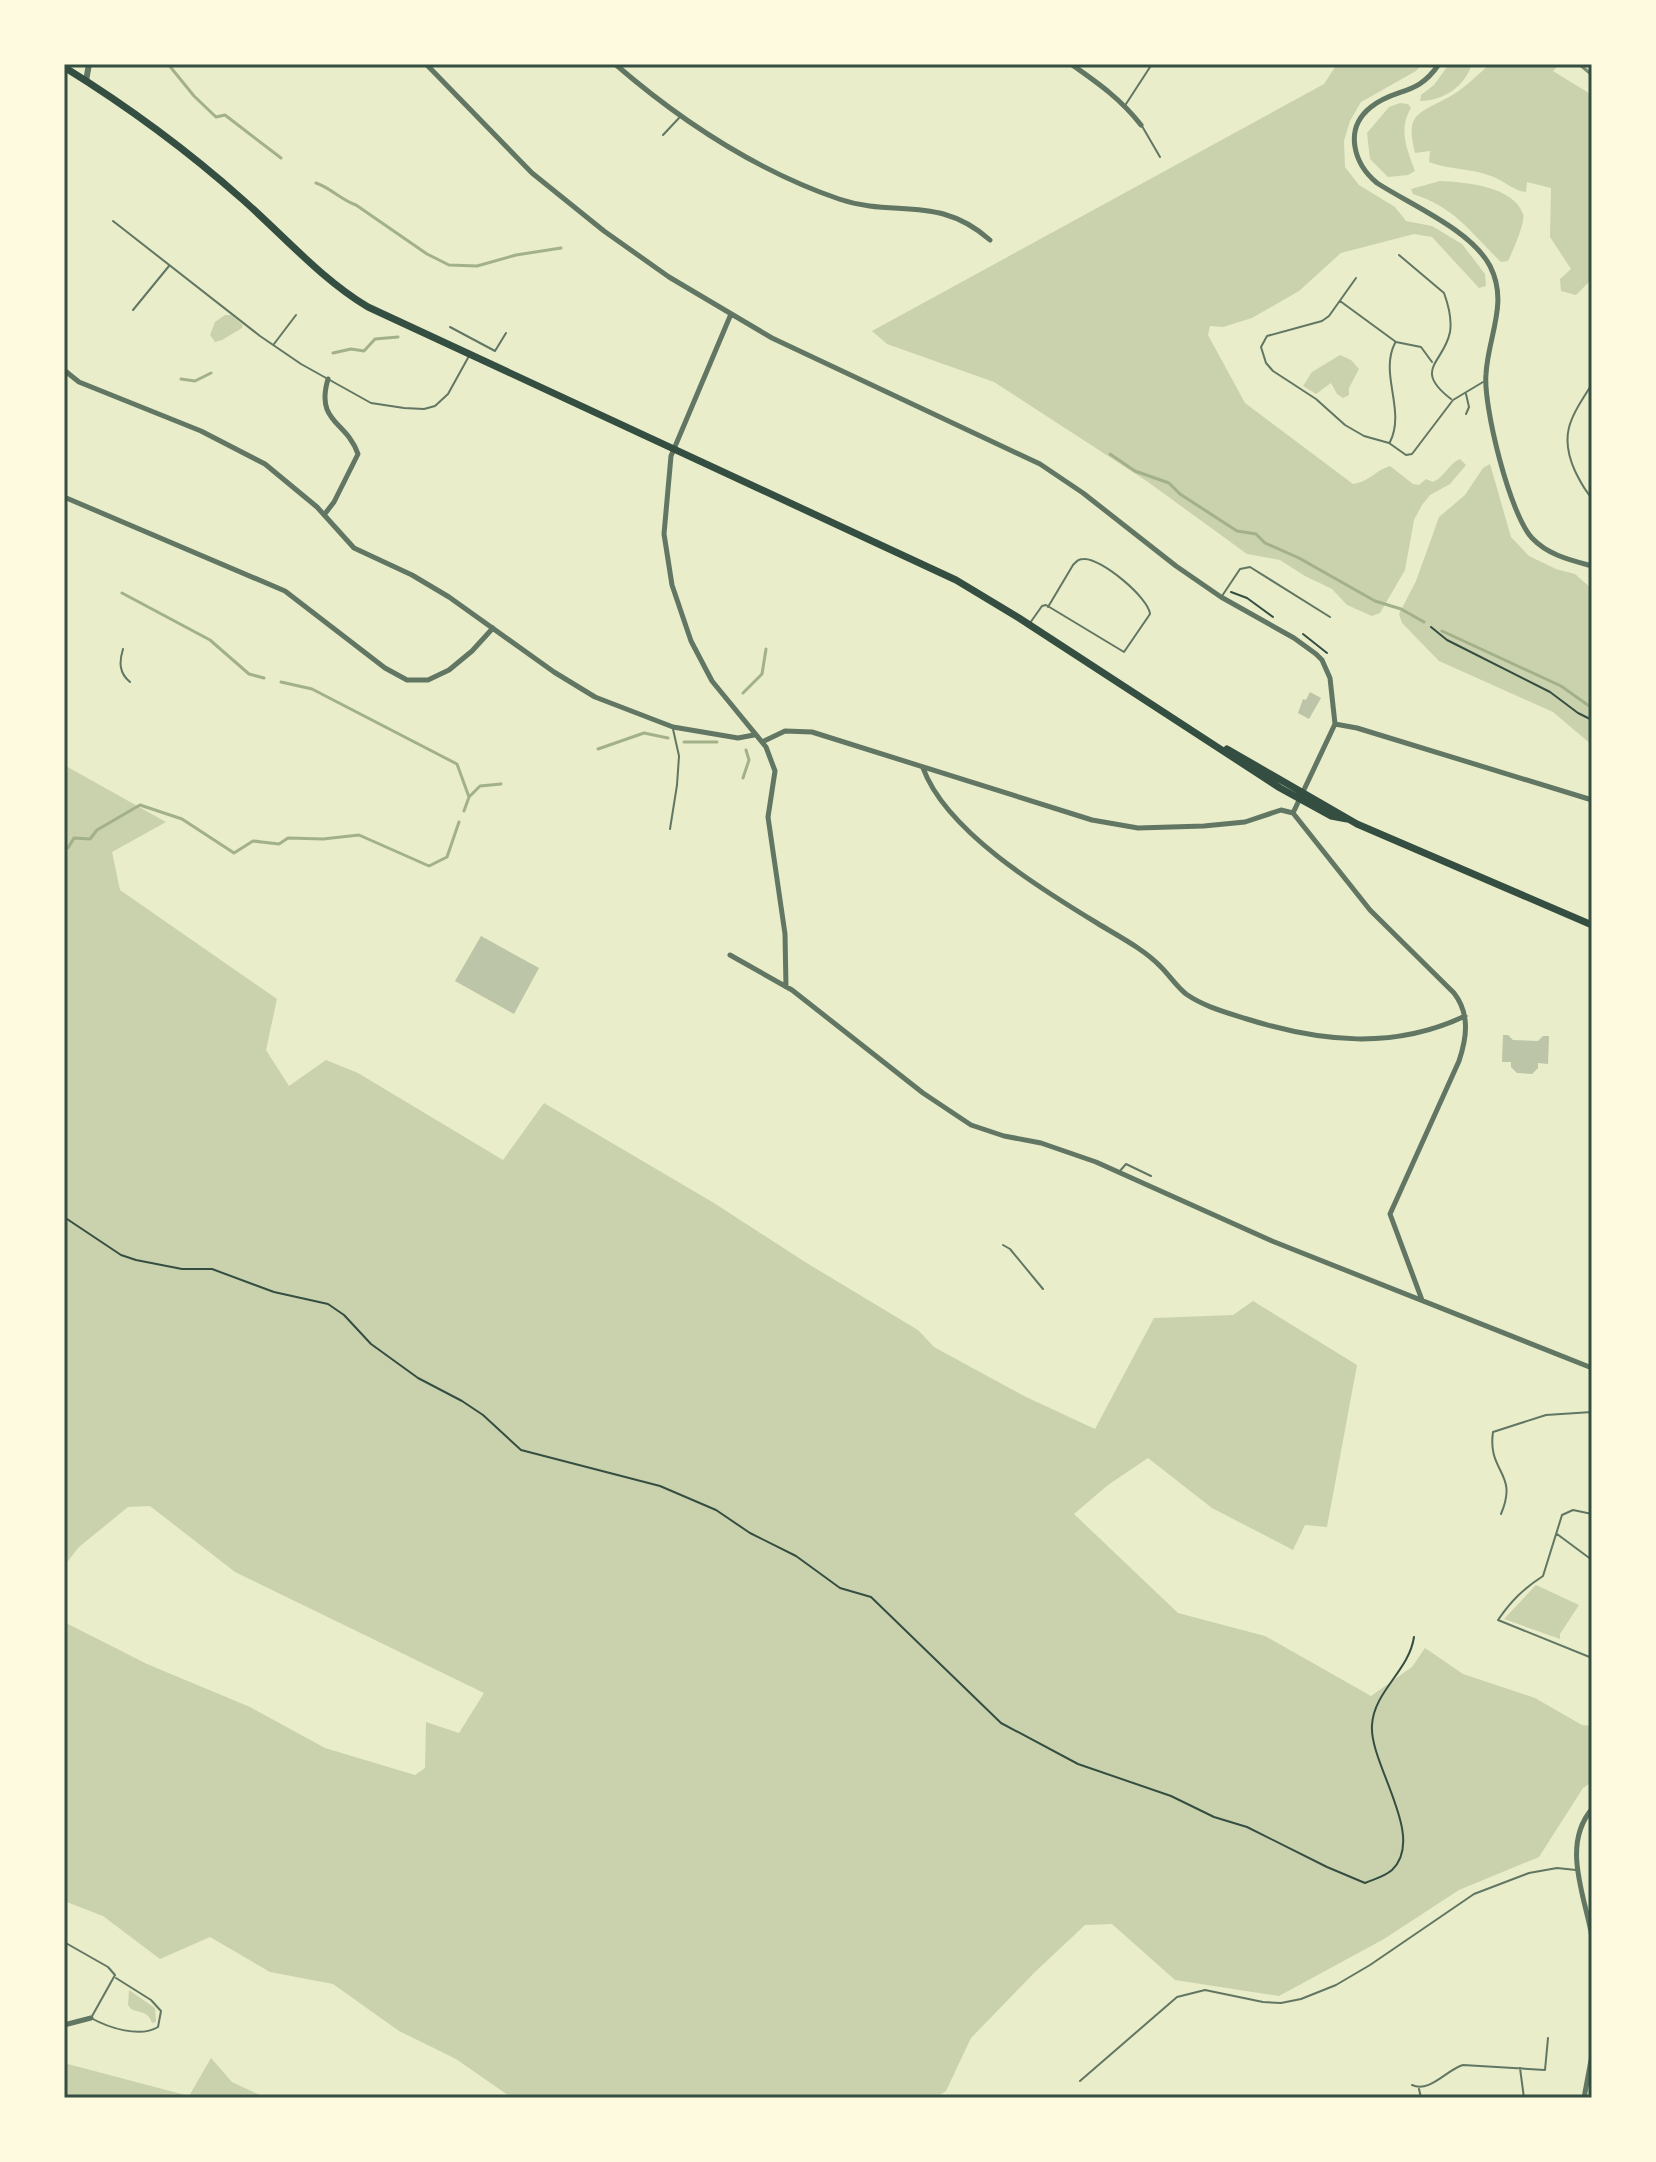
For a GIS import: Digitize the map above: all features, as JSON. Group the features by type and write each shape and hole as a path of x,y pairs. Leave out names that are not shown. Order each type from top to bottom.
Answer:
{"main road":[{"path":"64,67 145,121 205,168 345,292 384,316 946,575 1029,624 1218,745 1238,761 1302,796 1331,816 1347,819 1592,925"}],"street":[{"path":"86,81 89,64"},
{"path":"426,64 510,153 651,265 772,338 1040,464 1221,597 1294,638 1322,660 1331,684 1335,724 1293,813"},
{"path":"615,64 680,117 738,154 800,184 866,205 933,210 970,225 990,240"},
{"path":"1071,64 1125,105 1141,125"},
{"path":"1439,64 1414,89 1383,99 1368,110 1356,128 1354,149 1361,166 1371,178 1467,240 1488,262 1499,303 1485,380 1507,482 1523,526 1546,549 1592,566"},
{"path":"731,314 674,448 667,482 664,534 676,600 701,662 762,742 775,771 768,825 781,897 786,987"},
{"path":"64,370 79,382 235,447 274,471 298,489 354,548 412,575 595,697 673,727 738,738 754,735"},
{"path":"324,515 341,491 358,454 352,442 328,415 324,396 328,379"},
{"path":"64,497 285,591 385,668 407,680 428,680 449,670 493,628"},
{"path":"1335,724 1357,728 1592,800"},
{"path":"762,742 777,733 804,731 858,745 1069,815 1138,828 1235,823 1281,810 1293,813 1370,910 1454,993 1465,1016 1465,1040 1459,1061 1390,1214 1422,1300"},
{"path":"923,768 954,816 1006,864 1140,950 1186,993 1206,1006 1271,1026 1351,1040 1408,1036 1465,1016"},
{"path":"730,955 786,987 961,1120 1004,1136 1054,1147 1257,1235 1592,1368"},
{"path":"1592,1809 1578,1835 1577,1870 1592,1937"},
{"path":"64,2025 91,2018"},
{"path":"1584,2098 1592,2055"}],"lane":[{"path":"1125,105 1152,64"},
{"path":"663,135 680,117"},
{"path":"1141,125 1160,157"},
{"path":"113,221 273,345 379,406 431,408 448,394 470,355"},
{"path":"1399,255 1441,288 1446,298 1450,332 1432,363"},
{"path":"133,310 170,265"},
{"path":"1356,278 1329,316 1319,322 1267,336 1261,343 1261,352 1273,371 1316,399 1345,425 1364,436 1389,443 1406,455 1412,454 1453,400 1485,380"},
{"path":"1340,301 1396,342 1417,344 1430,356 1435,384 1453,400"},
{"path":"273,345 296,315"},
{"path":"450,327 495,351 506,333"},
{"path":"1389,443 1394,434 1396,413 1389,360 1396,342"},
{"path":"1592,384 1570,422 1566,440 1577,475 1592,498"},
{"path":"1466,393 1469,407 1466,414"},
{"path":"1029,624 1042,606 1048,607 1124,652 1150,614 1148,603 1132,588 1087,558 1073,565 1048,607"},
{"path":"1221,597 1240,569 1250,567 1330,617"},
{"path":"123,649 120,668 130,682"},
{"path":"670,829 679,756 673,727"},
{"path":"1118,1173 1126,1164 1151,1176"},
{"path":"1003,1245 1010,1249 1043,1289"},
{"path":"1501,1514 1508,1487 1493,1459 1493,1432 1546,1415 1592,1412"},
{"path":"1592,1514 1582,1510 1565,1512 1560,1517 1543,1576 1523,1588 1498,1620 1592,1658"},
{"path":"1556,1534 1592,1560"},
{"path":"1588,1655 1592,1649"},
{"path":"1080,2081 1177,1997 1205,1990 1263,2002 1301,1999 1336,1985 1370,1965 1474,1894 1529,1873 1557,1868 1577,1870"},
{"path":"64,1942 112,1969 116,1978 159,2008 161,2018 158,2027 142,2033 91,2018 116,1978"},
{"path":"1412,2085 1419,2088 1428,2085 1452,2068 1463,2065 1545,2070 1548,2038"},
{"path":"1520,2068 1524,2098"},
{"path":"1419,2088 1421,2098"}],"path":[{"path":"1226,590 1247,598 1279,620"},
{"path":"1431,627 1447,640 1550,692 1592,720"},
{"path":"1301,633 1327,653"},
{"path":"64,1217 121,1255 136,1260 182,1269 212,1269 274,1292 328,1304 344,1315 371,1344 418,1378 483,1415 521,1450 660,1486 716,1510 750,1533 796,1556 840,1588 871,1597 1001,1723 1078,1764 1171,1796 1214,1817 1247,1827 1365,1883 1389,1872 1402,1855 1402,1836 1393,1795 1373,1745 1372,1726 1377,1704 1410,1656 1414,1637"}],"green space":[{"path":"1337,64 1422,64 1416,71 1361,102 1350,121 1344,141 1345,167 1359,185 1395,207 1406,221 1432,226 1462,244 1485,274 1486,286 1479,288 1432,237 1414,234 1341,253 1299,291 1252,318 1223,327 1210,326 1208,335 1245,403 1353,484 1390,466 1413,484 1419,485 1426,479 1437,480 1460,459 1466,465 1450,484 1430,495 1422,505 1414,520 1405,570 1380,613 1372,616 1347,605 1332,589 1280,560 1247,554 1148,482 994,382 887,344 872,331 1324,84"},
{"path":"1449,64 1472,64 1464,79 1452,91 1420,101 1421,95 1434,85"},
{"path":"1490,64 1556,64 1558,66 1553,71 1592,95 1592,279 1576,295 1561,291 1560,279 1571,269 1550,237 1551,188 1527,182 1526,192 1522,191 1483,173 1429,162 1430,151 1415,153 1412,130 1417,116 1460,90"},
{"path":"1408,104 1411,108 1404,132 1415,171 1388,177 1370,159 1367,133 1389,107"},
{"path":"1440,181 1487,187 1510,197 1518,205 1523,214 1522,223 1508,261 1501,262 1452,214 1413,194 1411,189"},
{"path":"225,315 231,315 243,325 242,328 215,342 210,335 215,322"},
{"path":"1340,355 1351,360 1359,369 1349,388 1349,395 1343,398 1337,394 1331,383 1316,394 1303,386 1312,372"},
{"path":"1490,464 1511,537 1529,556 1575,574 1592,589 1592,745 1553,712 1439,661 1402,623 1399,614 1416,581 1439,517 1465,495 1483,468"},
{"path":"64,765 166,822 112,852 120,890 277,999 266,1050 289,1086 326,1060 358,1073 503,1160 544,1103 714,1203 918,1330 934,1347 1026,1397 1095,1429 1154,1318 1233,1315 1253,1301 1357,1365 1327,1527 1305,1525 1293,1550 1212,1508 1148,1458 1108,1485 1074,1514 1178,1613 1265,1636 1371,1696 1412,1667 1425,1648 1463,1674 1535,1698 1582,1725 1592,1726 1592,1782 1583,1788 1539,1857 1459,1890 1384,1939 1279,1996 1175,1980 1112,1924 1085,1925 971,2038 946,2091 935,2098 512,2098 456,2059 399,2031 333,1984 270,1972 210,1937 160,1959 103,1916 64,1901 64,1622 147,1664 250,1707 325,1748 415,1775 425,1768 426,1722 459,1733 484,1693 235,1572 150,1506 128,1507 79,1547 64,1566"},
{"path":"1536,1585 1579,1605 1560,1634 1560,1639 1504,1619"},
{"path":"129,1990 155,2008 156,2022 152,2023 146,2014 131,2009 128,2005"},
{"path":"211,2058 232,2082 266,2098 64,2098 64,2063 189,2096"}],"building":[{"path":"1310,692 1321,698 1309,719 1298,713 1303,699 1306,700"},
{"path":"481,936 539,968 514,1014 455,981"},
{"path":"1503,1035 1513,1040 1538,1041 1543,1036 1549,1036 1548,1064 1538,1063 1532,1074 1517,1073 1511,1062 1502,1062"}],"waterway":[{"path":"168,64 216,117 225,115 281,158"},
{"path":"316,183 449,265 477,266 516,255 561,248"},
{"path":"333,353 351,349 364,351 375,339 398,337"},
{"path":"181,379 195,381 211,373"},
{"path":"1110,454 1135,471 1169,483 1180,494 1237,531 1256,534 1265,543 1299,558 1375,601 1401,609 1424,622"},
{"path":"122,593 210,640 249,674 264,678"},
{"path":"1442,631 1561,686 1592,708"},
{"path":"743,693 762,674 766,649"},
{"path":"281,682 312,689 457,764 469,797"},
{"path":"598,749 644,733 668,738"},
{"path":"684,742 717,742"},
{"path":"743,778 749,760 746,750"},
{"path":"464,811 469,797 480,786 501,784"},
{"path":"64,847 68,848 74,838 90,839 97,830 140,805 182,819 234,853 253,841 279,844 288,838 323,839 359,835 429,866 447,857 459,822"}],"railway":[{"path":"1579,64 1592,75"}]}
